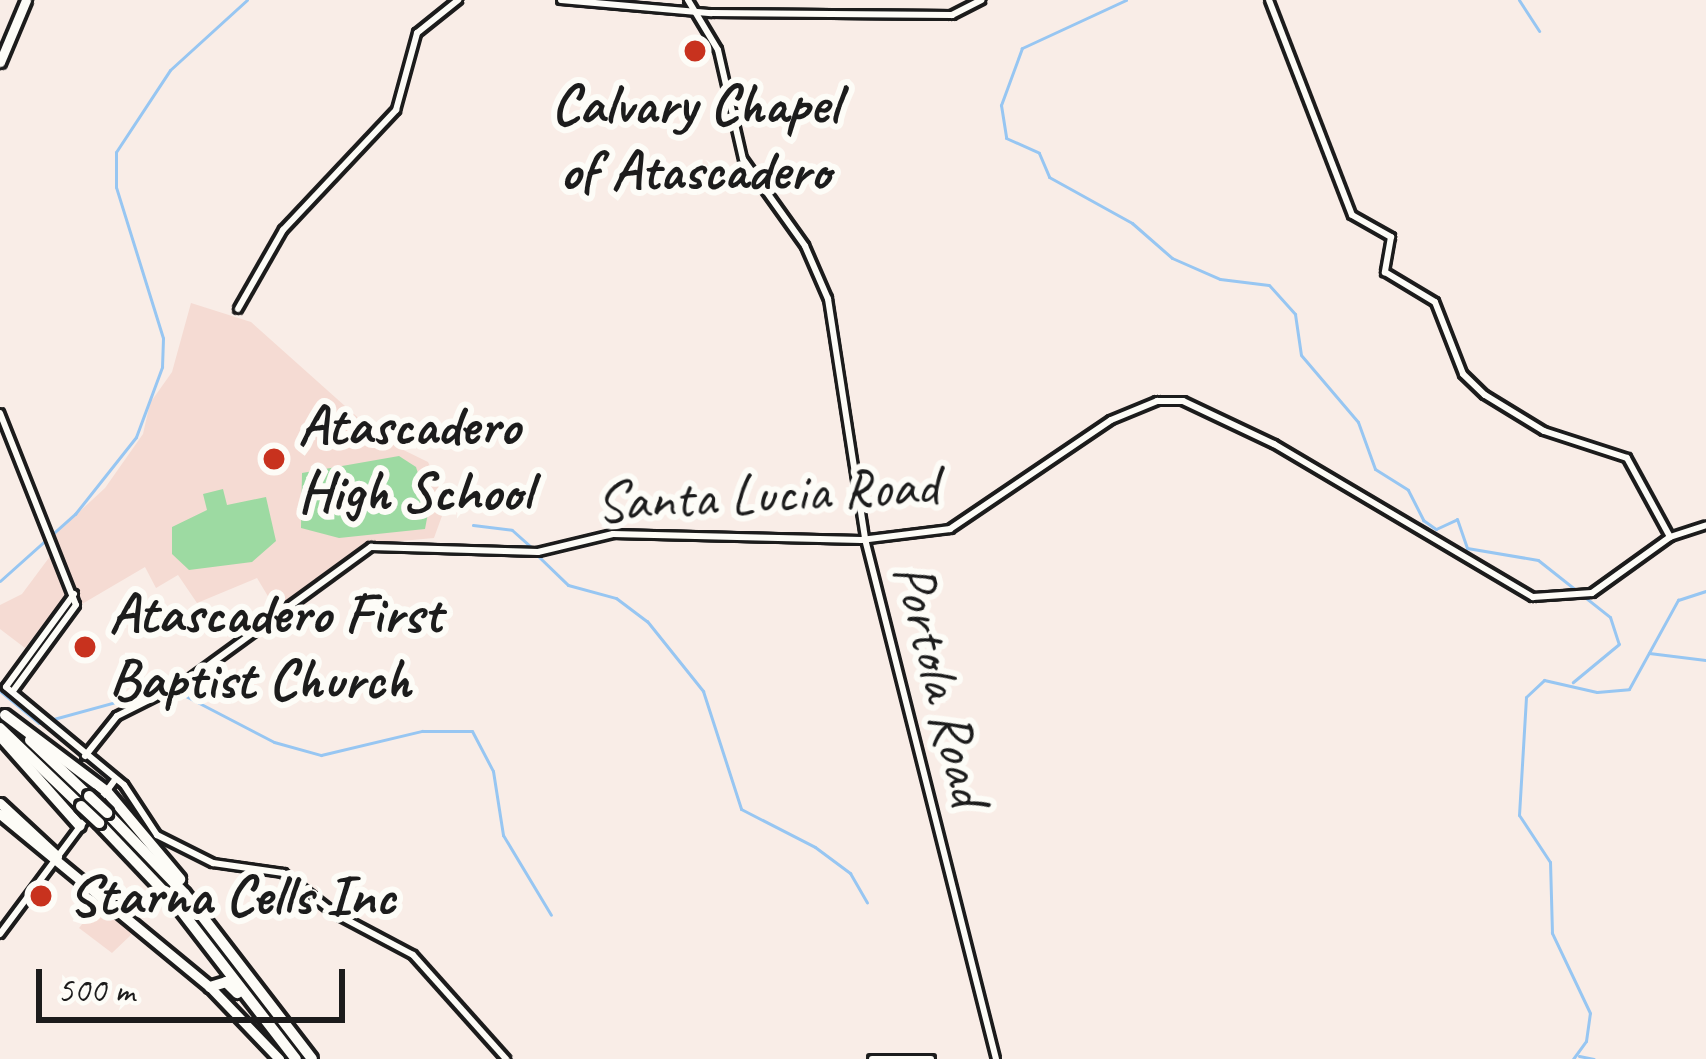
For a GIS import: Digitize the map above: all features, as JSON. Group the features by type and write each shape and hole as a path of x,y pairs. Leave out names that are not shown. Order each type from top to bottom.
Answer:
{"highway":[{"path":"2,713 110,786 312,1059"},
{"path":"2,713 204,917"},
{"path":"0,732 85,801"},
{"path":"0,732 80,826"},
{"path":"102,818 176,904 296,1059"},
{"path":"210,987 229,983 260,1014"}],"main road":[{"path":"0,62 26,0"},
{"path":"0,802 210,987 279,1059"},
{"path":"0,814 57,856"}],"street":[{"path":"238,309 293,218 397,110 417,33 458,0"},
{"path":"561,0 693,11 952,15 981,0"},
{"name":"Portola Road","path":"688,0 718,50 743,159 805,246 828,299 865,539 996,1059"},
{"path":"1268,0 1352,215 1391,237 1384,272 1435,302 1463,374 1485,395 1544,431 1627,458 1670,537"},
{"name":"Santa Lucia Road","path":"86,756 117,716 187,681 371,547 541,552 613,535 865,539 959,526 1111,420 1174,399 1274,443 1533,597 1592,593 1670,537 1706,525"},
{"path":"0,413 74,593 73,613 13,691 86,756 110,786 172,844 213,863 283,873 326,908 420,959 506,1059"},
{"path":"0,931 110,786"},
{"path":"872,1059 931,1059"}],"shaded area":[{"name":"Atascadero High School","path":"191,303 251,322 383,440 428,462 447,502 434,538 368,544 278,613 257,578 197,603 178,575 156,588 145,567 82,604 52,537 105,488 143,434 150,403 172,372"},
{"path":"51,555 66,595 25,648 0,629 0,605 22,594"},
{"path":"99,903 133,933 112,953 79,928"}],"green space":[{"path":"399,456 416,467 429,508 425,529 339,538 301,528 302,473"},
{"path":"223,489 227,505 266,497 276,541 252,562 189,570 172,554 172,527 207,510 203,494"}],"waterway":[{"path":"0,581 75,514 136,437 162,367 163,338 116,187 116,152 170,70 247,0"},
{"path":"1126,0 1022,48 1001,105 1006,138 1039,153 1049,177 1132,223 1172,258 1220,279 1269,285 1295,314 1301,355 1358,422 1375,469 1408,490 1423,520 1436,529 1457,519 1467,548 1538,560 1610,617 1619,644 1573,682"},
{"path":"1519,0 1539,31"},
{"path":"473,525 512,530 531,547"},
{"path":"537,555 568,585 616,598 647,621 703,691 741,809 815,847 850,873 867,902"},
{"path":"1573,1059 1586,1041 1590,1013 1552,933 1550,862 1519,815 1526,697 1544,680 1597,692 1629,689 1678,600 1706,591"},
{"path":"1649,653 1706,660"},
{"path":"0,691 39,723 167,688"},
{"path":"176,691 274,742 321,755 422,731 472,731 493,771 503,835 551,915"},
{"path":"1579,1056 1594,1059"}],"place":[{"name":"Calvary Chapel of Atascadero","path":"695,51"},
{"name":"Atascadero High School","path":"274,459"},
{"name":"Atascadero First Baptist Church","path":"85,647"},
{"name":"Starna Cells Inc","path":"41,896"}]}
